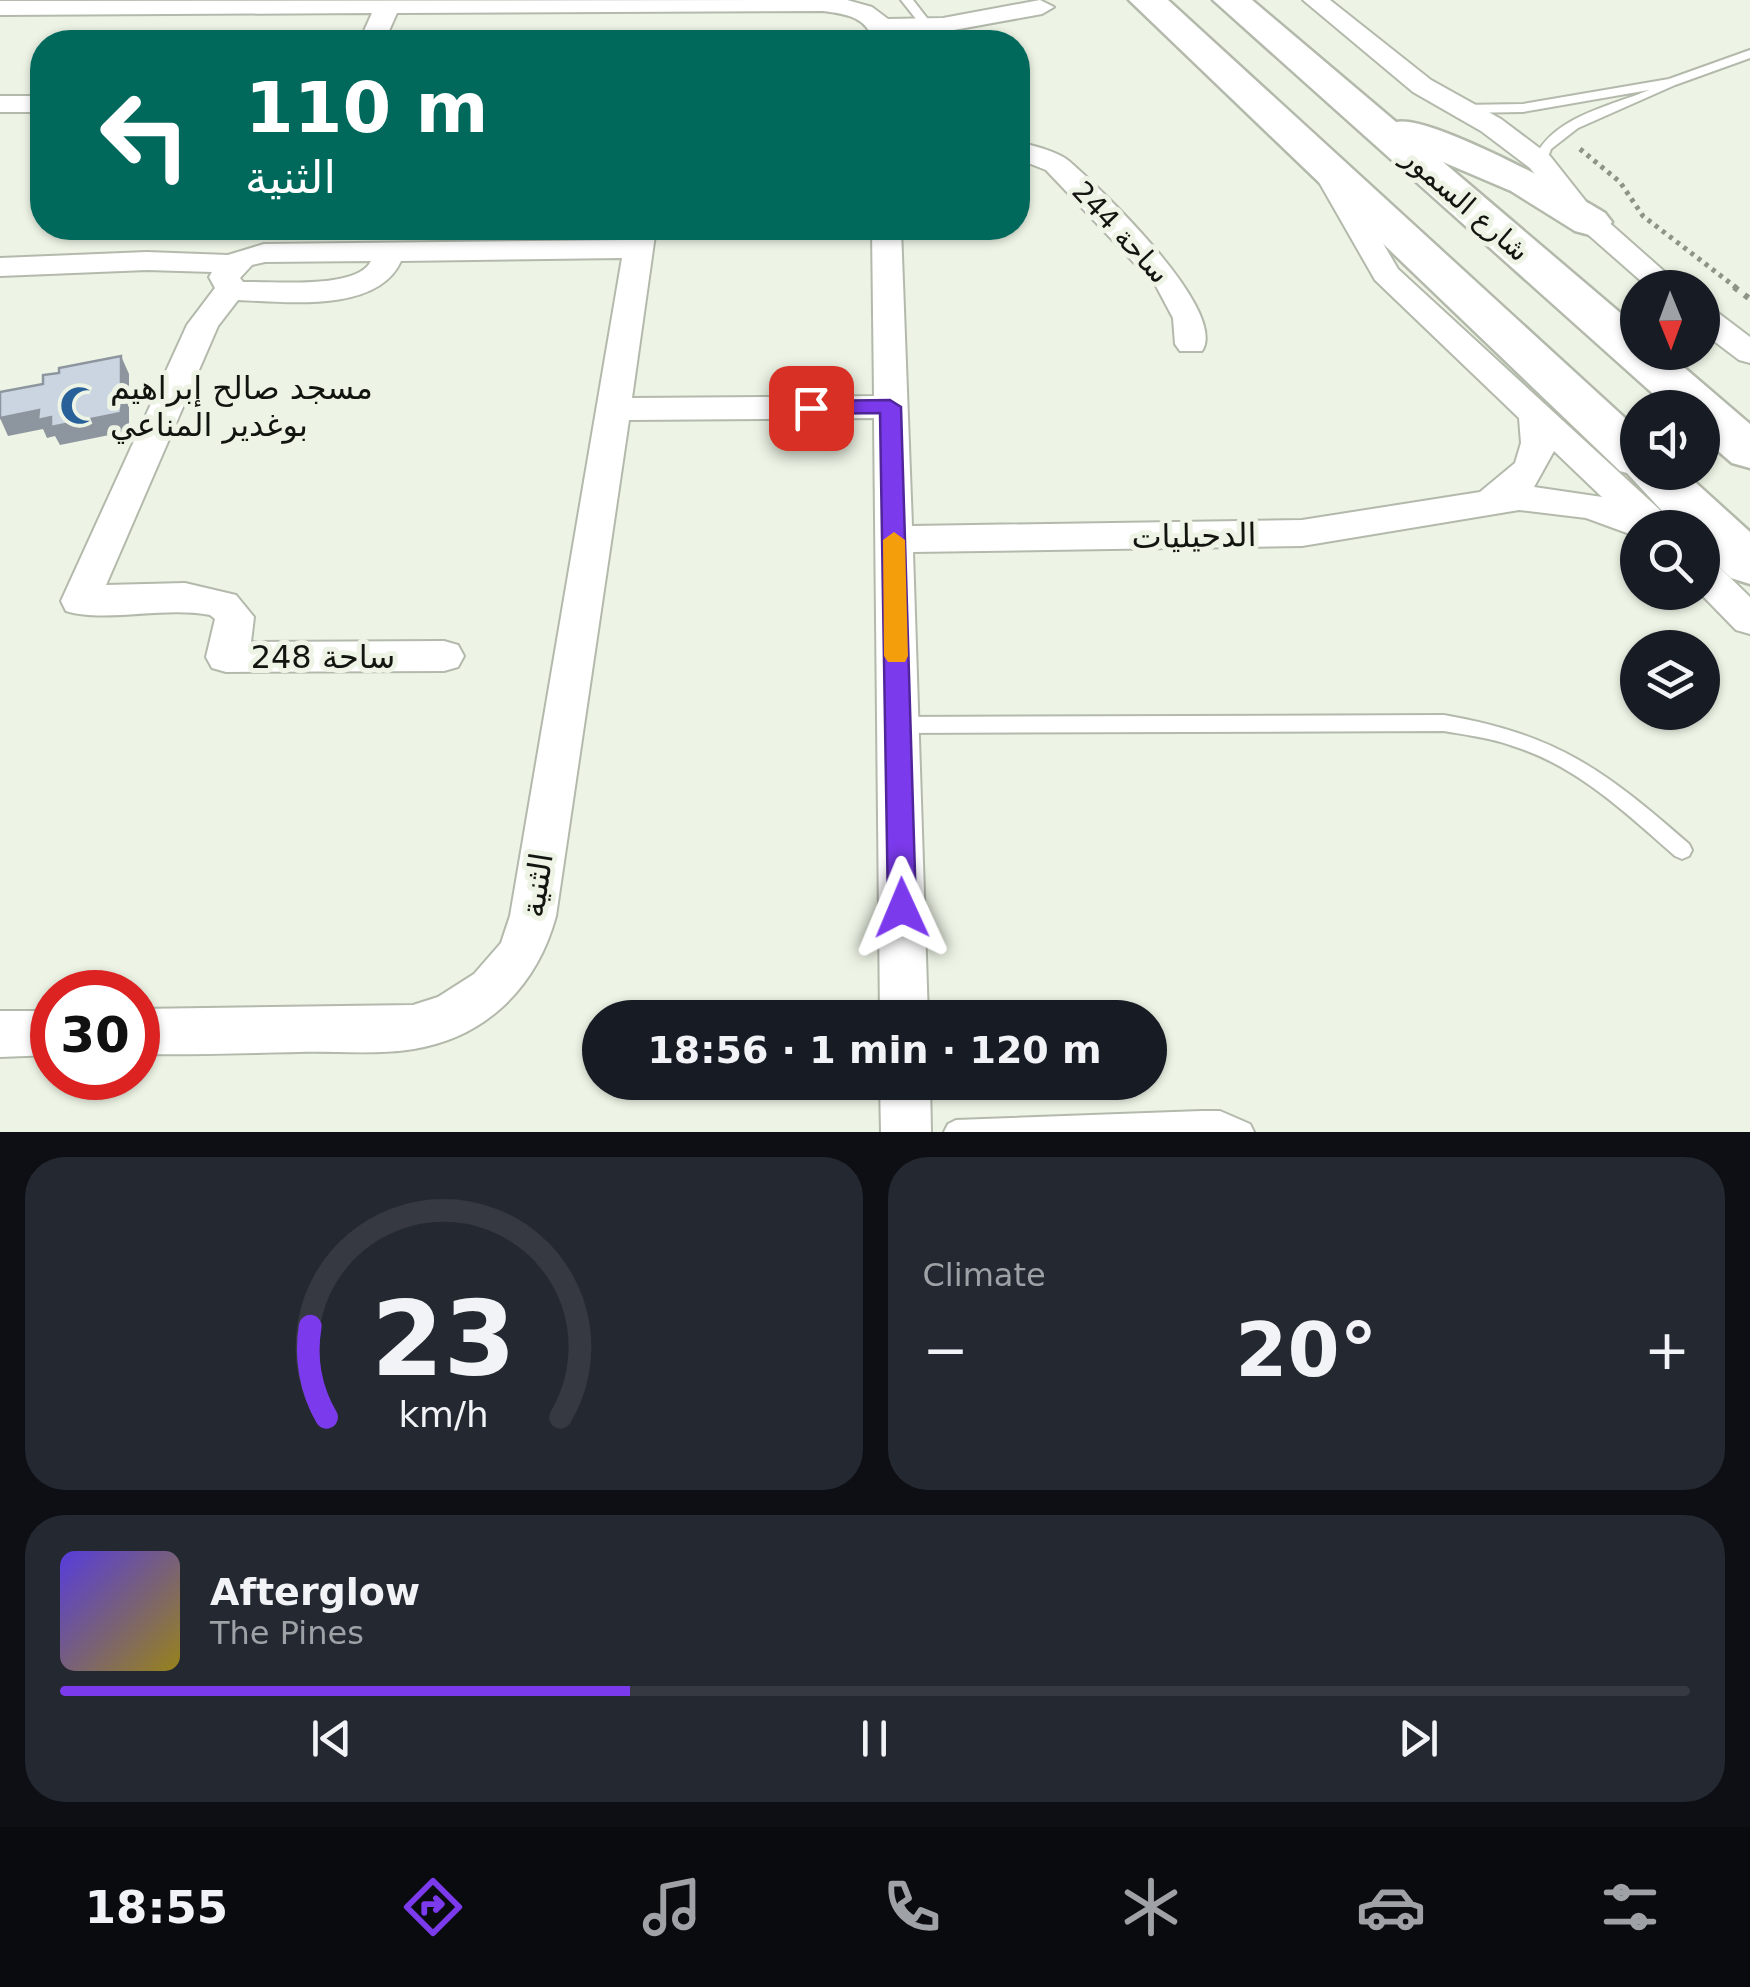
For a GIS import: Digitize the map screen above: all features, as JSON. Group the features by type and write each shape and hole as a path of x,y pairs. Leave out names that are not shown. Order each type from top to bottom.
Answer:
{"main road":[{"path":"1147,0 1620,442"},
{"name":"شارع السمور","path":"1231,0 1680,390"},
{"path":"1356,108 1526,182 1590,222"},
{"name":"شارع السمور","path":"1720,425 1750,451"},
{"path":"1671,490 1750,564"}],"street":[{"name":"شارع السمور","path":"1315,0 1422,86 1491,125 1540,162 1590,222 1647,270"},
{"path":"0,8 223,3 824,4 860,11 879,30"},
{"path":"377,30 388,6"},
{"path":"912,30 1042,7"},
{"path":"0,104 30,104"},
{"name":"ساحة 244","path":"1030,154 1056,164 1169,282 1189,318 1191,344"},
{"path":"1322,164 1386,274 1635,510"},
{"path":"0,238 11,242 12,250 0,259"},
{"path":"0,268 146,262 232,276 264,253 390,252 604,240"},
{"name":"الثنية","path":"160,1032 413,1027 464,1010 505,978 528,937 640,240"},
{"path":"886,240 904,1000"},
{"name":"ساحة 248","path":"232,276 203,325 80,602 195,598 219,601 233,614 235,623 226,657 444,656"},
{"path":"1720,330 1750,353"},
{"path":"613,410 890,407"},
{"name":"الدحيليات","path":"1492,501 1511,490 1531,468 1539,442 1536,416"},
{"name":"الدحيليات","path":"894,540 1264,535 1356,526 1519,498 1566,501 1620,514"},
{"path":"1720,591 1750,620"},
{"path":"0,1034 30,1033"},
{"path":"906,1100 906,1132"}],"lane":[{"path":"907,0 928,27"},
{"path":"1462,109 1523,108 1672,82 1750,54"},
{"path":"1540,162 1544,146 1559,132 1646,98 1672,82"},
{"path":"1586,95 1611,112"},
{"path":"898,724 1444,723 1480,728 1516,737 1574,761 1600,778 1682,850"},
{"path":"956,1132 1200,1122 1220,1122 1242,1132"}],"building":[{"path":"121,356 121,413 51,427 51,417 38,420 39,410 0,418 0,392 43,384 43,375 59,373 59,368"}],"slow traffic":[{"path":"894,540 896,656"}],"place":[{"name":"مسجد صالح إبراهيم بوغدير المناعي","path":"80,406"}],"route":[{"path":"811,408 890,407 902,908"}]}
